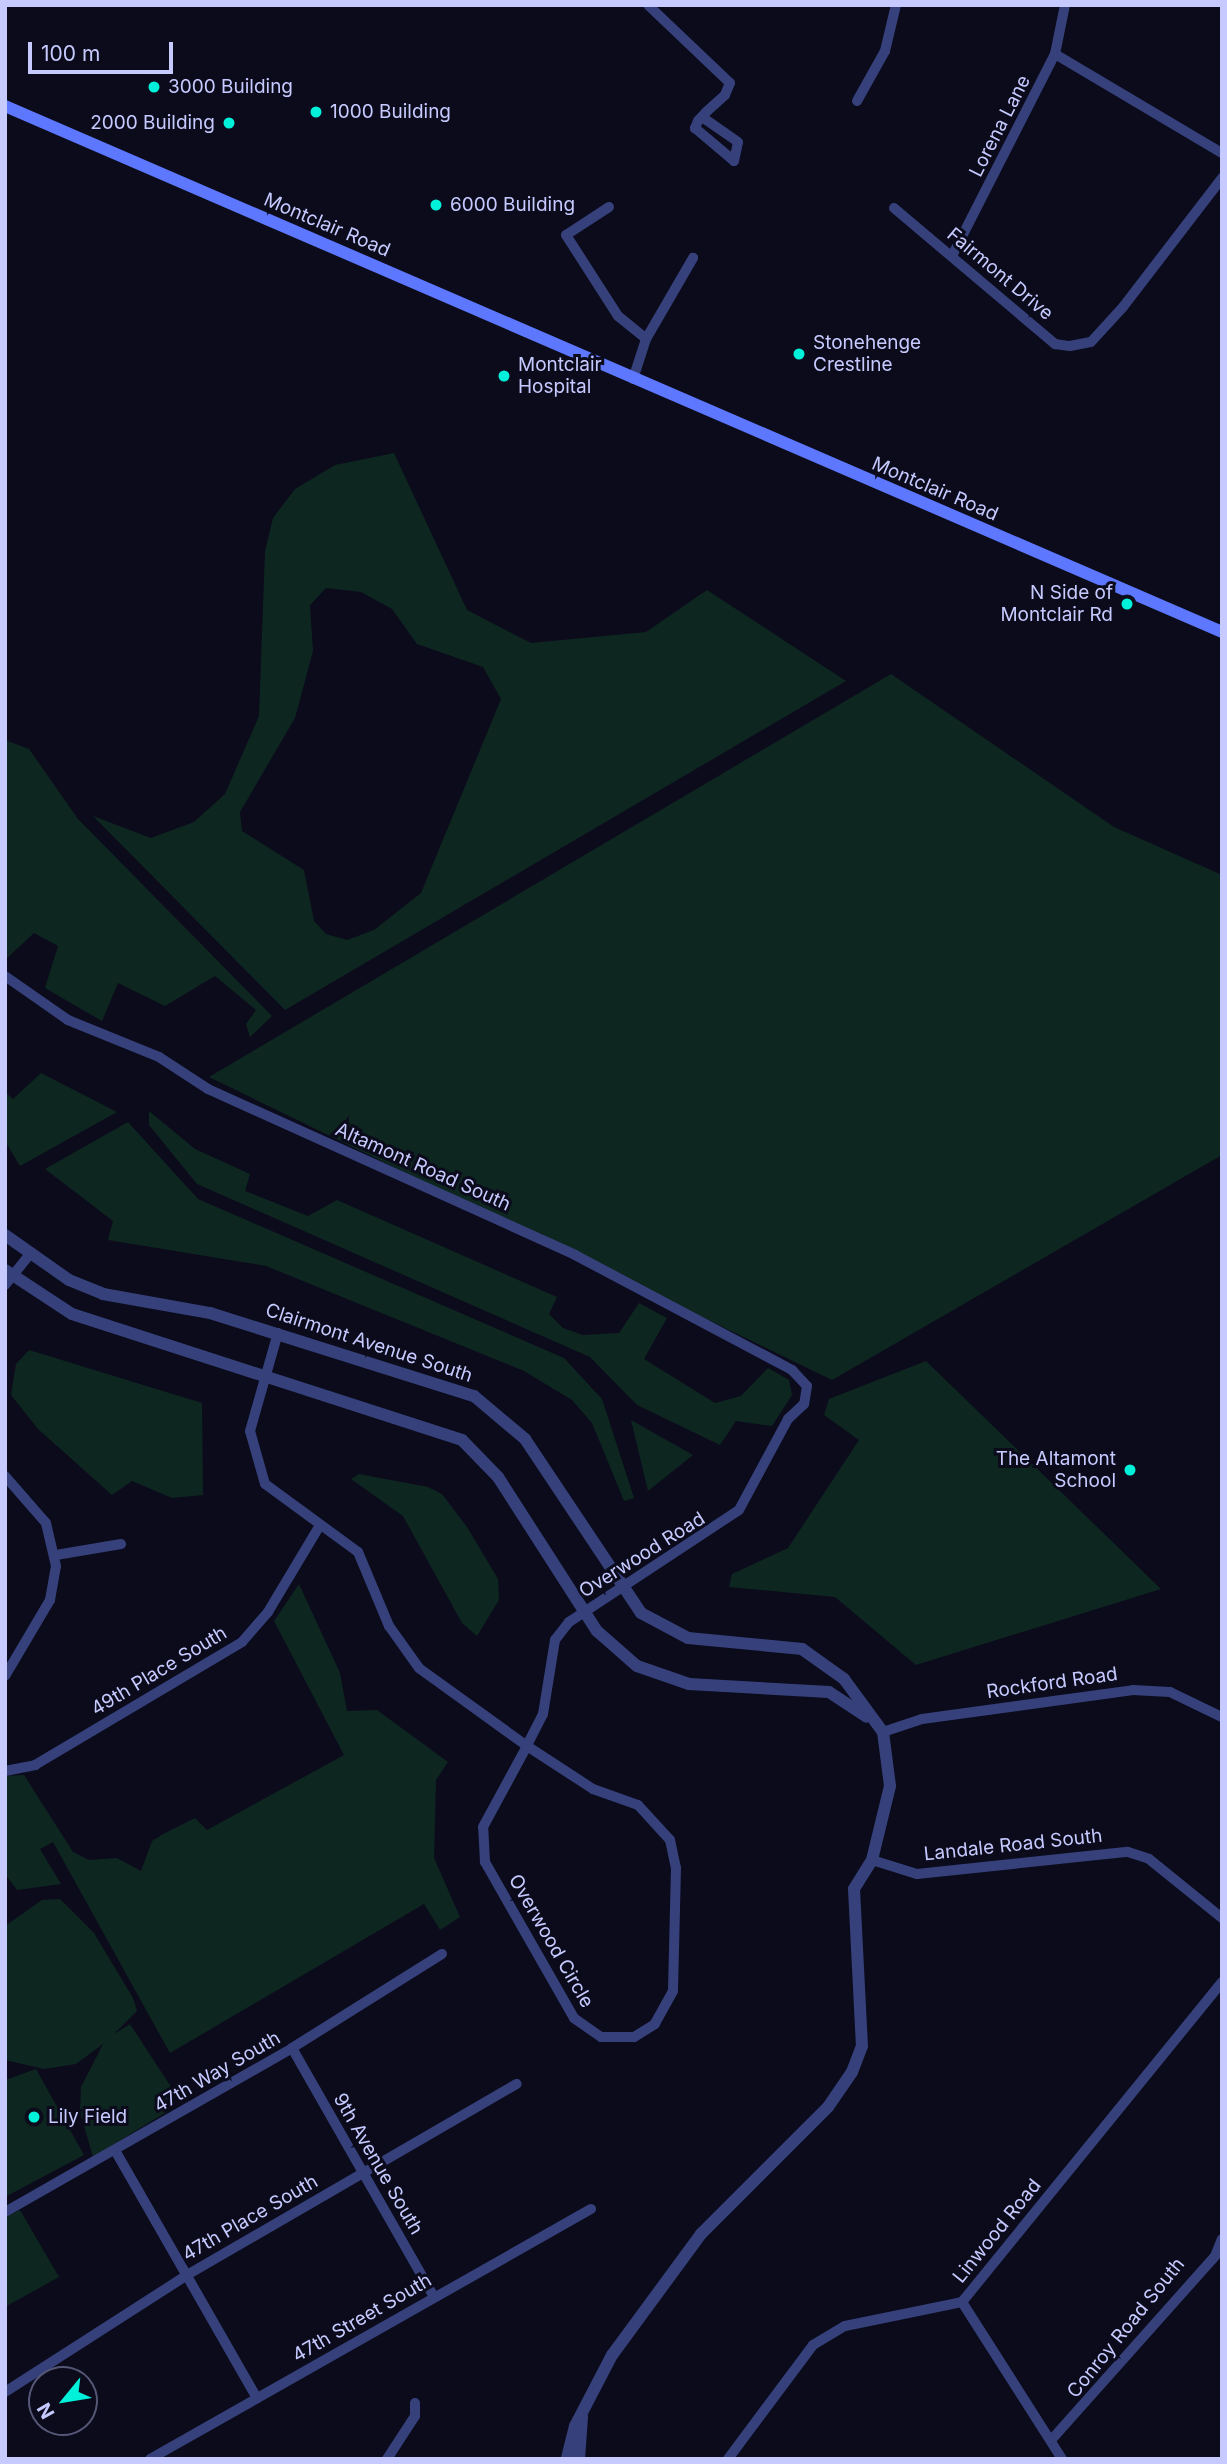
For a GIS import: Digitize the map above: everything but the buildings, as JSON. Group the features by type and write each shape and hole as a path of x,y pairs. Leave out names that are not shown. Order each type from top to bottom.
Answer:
{"main road":[{"name":"Montclair Road","path":"5,106 1222,632"}],"street":[{"path":"648,5 730,83 702,117 695,128 700,138 734,161 738,142 702,117"},
{"path":"857,102 885,51 896,5"},
{"name":"Lorena Lane","path":"952,256 1055,54 1065,5"},
{"path":"1055,54 1222,153"},
{"name":"Fairmont Drive","path":"894,208 1055,344 1091,342 1222,178"},
{"path":"609,207 566,235 618,316 646,339"},
{"path":"633,379 646,339 693,258"},
{"name":"Altamont Road South","path":"5,976 82,1027 151,1053 208,1089 575,1255 675,1307 792,1370 807,1386 804,1404"},
{"name":"Clairmont Avenue South","path":"5,1235 30,1254 103,1294 278,1333 448,1385 497,1411 533,1450 620,1588 649,1620 677,1635 802,1649 844,1679 883,1732 890,1786 872,1860 854,1889 862,2046 852,2072 828,2107 701,2234 612,2355 582,2413 567,2459"},
{"path":"30,1254 8,1277 72,1314 462,1440 498,1477 584,1612 615,1650 662,1678 829,1692 883,1732"},
{"path":"278,1333 250,1430 255,1464 277,1498 320,1525 363,1558 389,1626 419,1668 527,1746"},
{"name":"Overwood Road","path":"527,1746 545,1706 555,1640 584,1612 739,1510 788,1419 804,1404"},
{"path":"5,1476 41,1513 56,1555 50,1600 5,1676"},
{"name":"49th Place South","path":"5,1771 35,1765 242,1642 268,1612 320,1525"},
{"path":"56,1555 121,1545"},
{"name":"Rockford Road","path":"883,1732 922,1718 1133,1690 1170,1692 1222,1717"},
{"name":"Overwood Circle","path":"527,1746 593,1789 638,1805 670,1840 676,1868 673,1991 655,2024 634,2037 601,2037 574,2018 485,1862 485,1820 527,1746"},
{"name":"Landale Road South","path":"872,1860 917,1874 1128,1852 1149,1859 1222,1918"},
{"name":"47th Way South","path":"5,2212 116,2152 292,2048 442,1954"},
{"name":"Linwood Road","path":"728,2459 813,2345 845,2326 962,2302 1222,1982"},
{"name":"9th Avenue South","path":"292,2048 434,2297"},
{"name":"47th Place South","path":"5,2392 187,2275 517,2084"},
{"path":"116,2152 257,2398"},
{"name":"47th Street South","path":"150,2459 592,2209"},
{"name":"Conroy Road South","path":"1053,2438 1218,2258 1222,2239"},
{"path":"962,2302 1031,2418 1053,2438 1062,2459"},
{"path":"387,2459 415,2416 415,2403"},
{"name":"Clairmont Avenue South","path":"579,2459 582,2413"}],"green space":[{"path":"394,453 467,610 531,643 646,632 707,590 846,681 285,1010 93,816 151,838 194,822 225,794 259,716 265,551 273,518 295,489 335,465","holes":["326,588 361,592 392,609 417,644 483,667 501,699 421,893 374,930 347,940 326,934 314,921 304,870 242,831 240,812 295,718 313,651 310,605"]},
{"path":"891,674 1114,827 1222,875 1222,1155 832,1380 209,1077"},
{"path":"5,740 29,749 78,819 272,1016 250,1037 246,1024 256,1010 215,976 165,1006 118,983 102,1021 45,988 58,946 34,933 5,960"},
{"path":"41,1073 117,1112 20,1166 5,1141 5,1092 13,1099"},
{"path":"149,1111 195,1149 250,1174 245,1191 308,1216 337,1200 557,1297 549,1314 563,1328 583,1335 619,1333 639,1303 667,1318 644,1359 715,1403 741,1396 768,1368 789,1380 792,1395 772,1426 736,1421 720,1445 637,1405 590,1357 197,1184 149,1125"},
{"path":"128,1122 198,1199 564,1358 602,1399 634,1498 624,1501 592,1423 572,1400 524,1371 266,1266 108,1240 113,1221 45,1169"},
{"path":"29,1350 202,1403 203,1495 172,1498 132,1481 112,1495 38,1429 11,1395 16,1364"},
{"path":"926,1361 1161,1589 916,1665 835,1597 729,1587 732,1574 788,1548 859,1440 824,1415 829,1399"},
{"path":"631,1420 693,1455 648,1491"},
{"path":"359,1474 428,1487 442,1494 467,1527 498,1579 499,1600 477,1636 462,1623 403,1516 351,1479"},
{"path":"299,1584 340,1673 347,1711 377,1710 448,1762 436,1780 434,1858 460,1917 440,1930 424,1904 170,2053 53,1842 40,1849 61,1884 17,1890 5,1874 5,1776 24,1775 73,1852 89,1860 117,1858 141,1871 152,1841 165,1833 195,1818 207,1830 344,1755 274,1621"},
{"path":"60,1899 94,1933 133,1998 137,2011 114,2034 130,2024 175,2093 173,2108 93,2157 80,2112 81,2087 103,2044 76,2064 44,2069 5,2060 5,1926 42,1900"},
{"name":"Lily Field","path":"36,2069 84,2155 5,2197 5,2080"},
{"path":"20,2210 59,2277 5,2307 5,2217"}],"place":[{"name":"3000 Building","path":"154,87"},
{"name":"1000 Building","path":"316,112"},
{"name":"2000 Building","path":"229,123"},
{"name":"6000 Building","path":"436,205"},
{"name":"Stonehenge Crestline","path":"799,354"},
{"name":"Montclair Hospital","path":"504,376"},
{"name":"N Side of Montclair Rd","path":"1127,604"},
{"name":"The Altamont School","path":"1130,1470"},
{"name":"Lily Field","path":"34,2117"}]}
